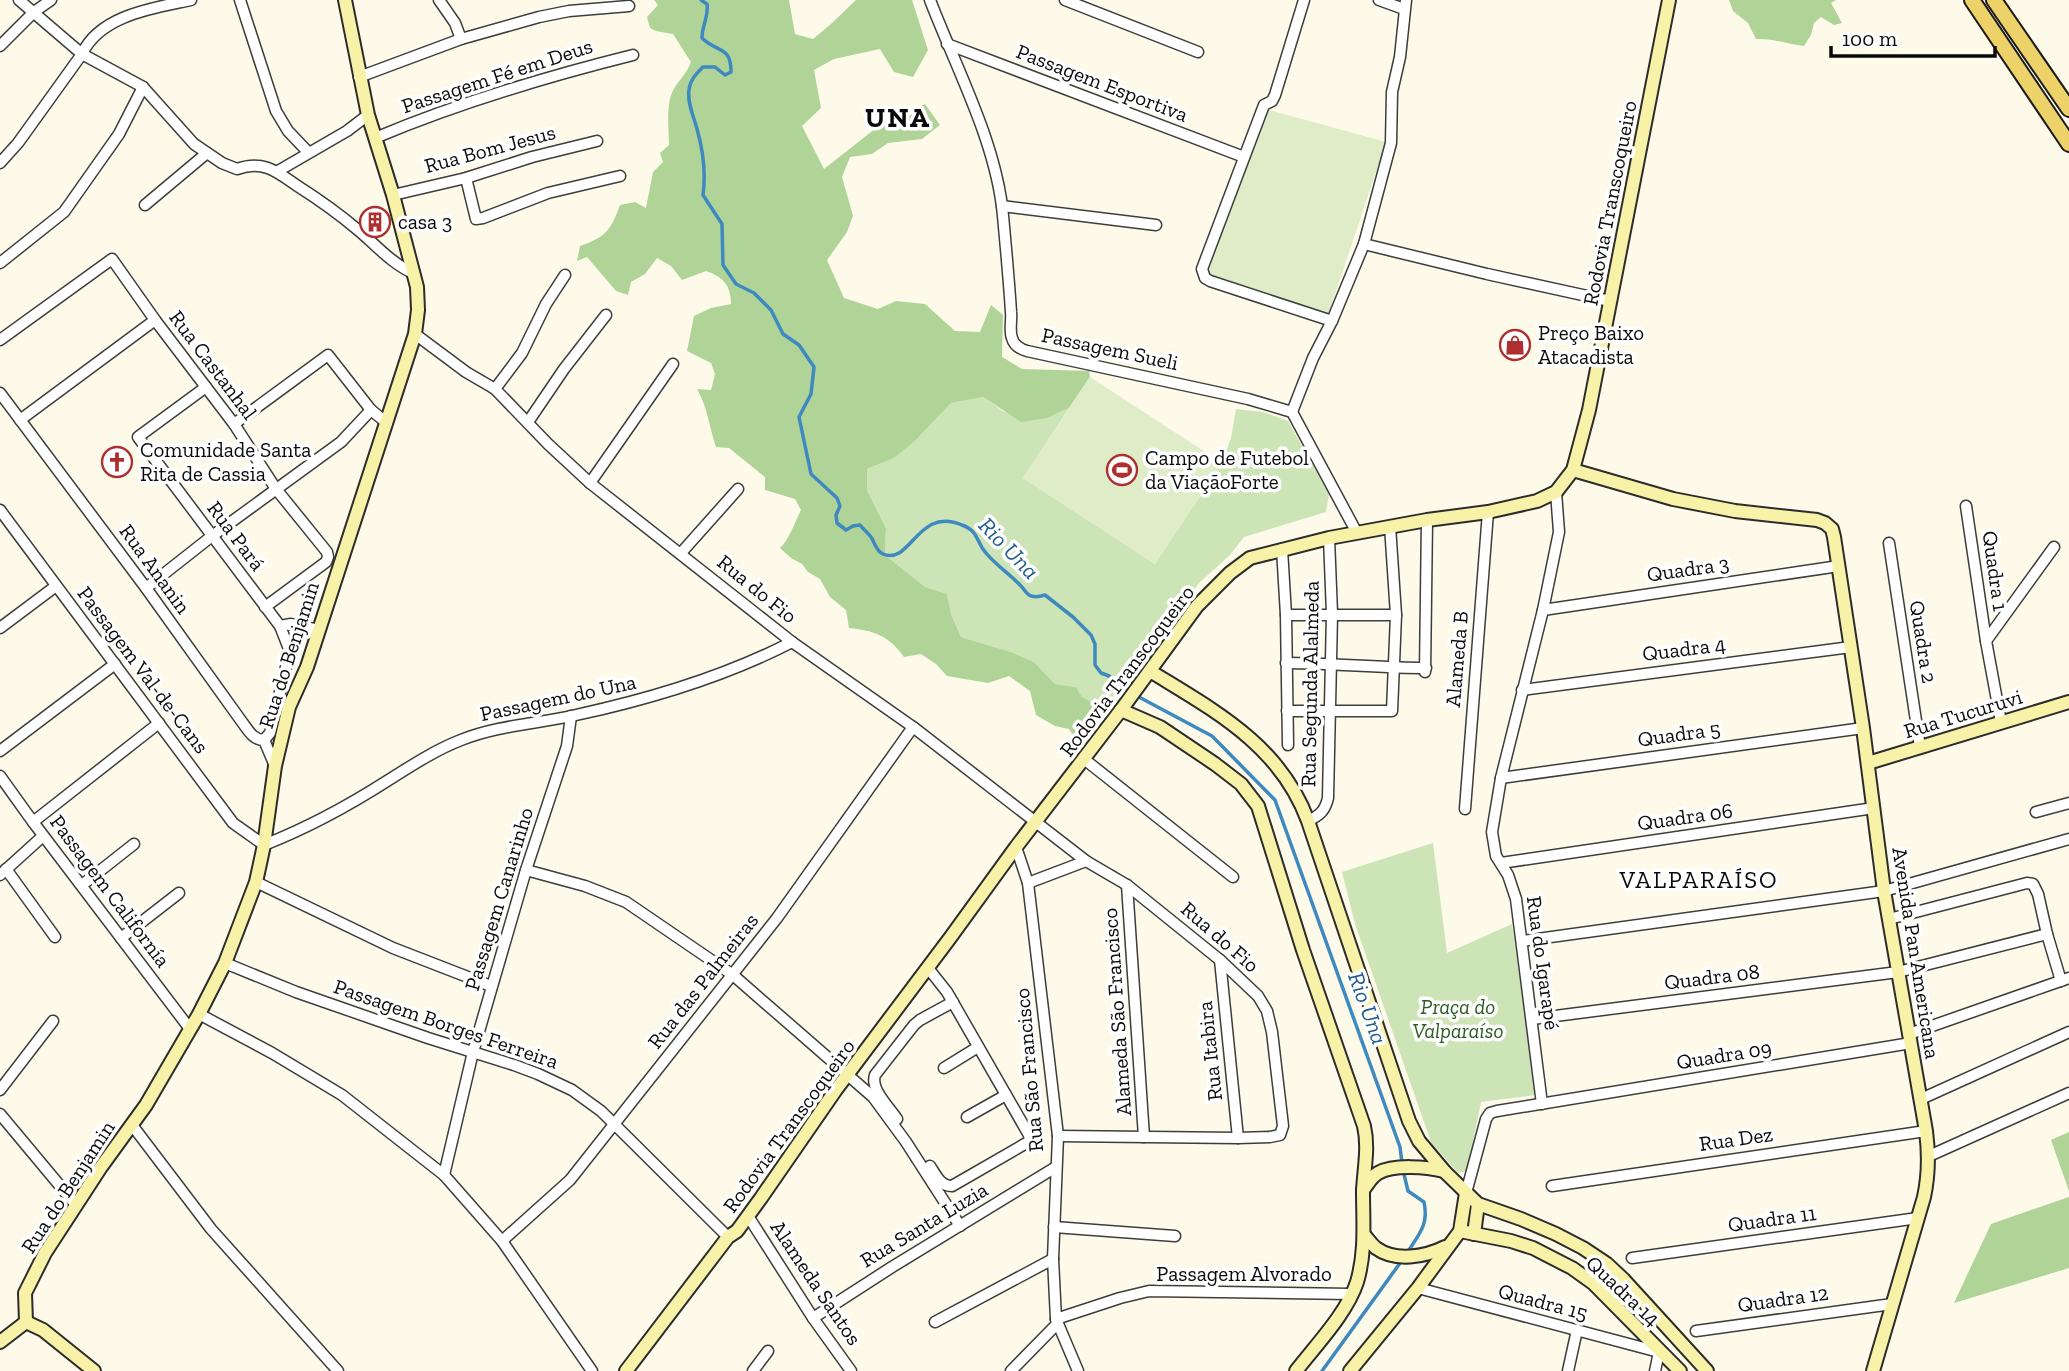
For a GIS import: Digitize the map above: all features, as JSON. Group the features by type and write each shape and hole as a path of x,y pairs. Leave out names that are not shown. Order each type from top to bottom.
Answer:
{"main road":[{"path":"1972,0 2069,144"},
{"path":"1994,0 2069,109"}],"street":[{"path":"19,0 82,54 143,87 194,144 222,163 237,169 248,165 278,171 331,207 398,267 413,274"},
{"path":"0,46 34,12 51,0"},
{"path":"0,163 18,143 82,54 86,44 97,34 141,12 191,0"},
{"path":"240,0 276,111 288,131 308,152"},
{"name":"Rua do Benjamin","path":"26,1322 25,1293 45,1253 146,1105 225,963 256,882 275,766 289,707 307,667 415,334 417,287 394,195 368,115 345,0"},
{"path":"439,0 455,23 461,38"},
{"name":"Passagem Sueli","path":"930,0 974,105 1002,206 1012,316 1011,336 1014,343 1020,349 1248,399 1292,412"},
{"path":"1065,0 1198,51"},
{"path":"1304,0 1275,95 1272,101 1264,105 1202,275 1210,281 1332,321"},
{"path":"1357,533 1292,412 1364,244 1391,143 1392,92 1400,57 1405,5 1379,0"},
{"name":"Rodovia Transcoqueiro","path":"626,1371 729,1237 737,1231 835,1091 1197,606 1230,573 1250,558 1282,549 1390,526 1488,512 1537,501 1556,492 1573,470 1589,410 1669,0"},
{"path":"359,78 461,38 538,17 569,11 629,6"},
{"name":"Passagem Esportiva","path":"947,44 1244,157"},
{"name":"Passagem Fé em Deus","path":"375,138 433,114 560,73 633,55"},
{"path":"0,263 64,212 119,134 143,87"},
{"path":"278,171 347,131 368,115"},
{"name":"Rua Bom Jesus","path":"394,195 467,178 597,141"},
{"path":"145,205 207,153"},
{"path":"467,178 476,219 548,193 620,176"},
{"path":"1002,206 1156,225"},
{"path":"1364,244 1610,301"},
{"name":"Rua Castanhal","path":"0,340 112,259 234,424 276,488 327,552 326,562 265,607"},
{"path":"495,389 517,361 546,304 565,275"},
{"path":"528,422 564,369 606,316"},
{"path":"20,420 155,320"},
{"name":"Rua do Fio","path":"415,334 495,389 590,483 792,642 913,727 1086,861 1127,885 1220,960 1258,996 1267,1011 1272,1032 1283,1126 1280,1135 1270,1138 1238,1138"},
{"path":"234,424 328,355 370,410 387,423"},
{"path":"590,483 673,364"},
{"name":"Rua Pará","path":"206,387 138,437 280,625"},
{"name":"Rua Ananin","path":"0,393 146,587 242,722 253,736 264,740 275,766"},
{"path":"146,587 341,442 370,410"},
{"name":"Avenida Pan Americana","path":"1573,470 1673,499 1735,511 1817,520 1832,529 1863,728 1884,891 1904,971 1929,1156 1928,1176 1919,1218 1873,1371"},
{"path":"681,553 737,489"},
{"name":"Rua do Igarapé","path":"1542,1104 1513,886 1493,844 1492,832 1501,778 1543,610 1559,532 1556,492"},
{"name":"Quadra 1","path":"1966,506 2001,722"},
{"name":"Passagem Val-de-Cans","path":"0,510 233,823 264,845"},
{"name":"Alameda B","path":"1465,809 1488,512"},
{"path":"1286,663 1331,663 1425,670 1427,520"},
{"path":"1287,711 1392,711 1396,615 1390,526"},
{"name":"Rua Segunda Alalmeda","path":"1308,821 1324,811 1328,798 1332,614 1329,538"},
{"name":"Quadra 2","path":"1889,542 1920,747"},
{"name":"Quadra 1","path":"1986,641 2054,547"},
{"path":"1282,549 1288,745"},
{"name":"Quadra 3","path":"1543,610 1839,566"},
{"path":"0,628 56,586"},
{"path":"1286,615 1396,615"},
{"path":"264,740 270,733 289,656 280,625 291,624 319,630"},
{"name":"Passagem do Una","path":"264,845 306,828 411,765 459,740 510,725 628,704 759,659 792,642"},
{"name":"Quadra 4","path":"1522,690 1851,647"},
{"path":"0,751 115,664"},
{"path":"1147,674 1243,730 1269,756 1290,783 1308,821 1409,1121 1419,1141 1478,1205 1556,1234 1607,1264 1707,1371"},
{"name":"Rua Tucuruvi","path":"1868,763 2069,702"},
{"path":"1124,707 1160,727 1215,764 1241,784 1258,806 1303,950 1364,1126 1367,1147 1363,1190 1364,1235 1357,1282 1340,1312 1296,1371"},
{"name":"Passagem Canarinho","path":"443,1175 491,986 567,746 571,716"},
{"path":"33,822 159,723"},
{"name":"Rua das Palmeiras","path":"502,1241 570,1180 615,1124 777,918 913,727"},
{"name":"Quadra 5","path":"1501,778 1863,728"},
{"path":"1084,759 1233,877"},
{"name":"Passagem Californía","path":"0,776 190,1029"},
{"path":"2036,812 2069,803"},
{"name":"Quadra 06","path":"1501,863 1874,808"},
{"path":"43,836 3,872 55,937"},
{"path":"1522,941 1884,891 2069,839"},
{"path":"82,885 134,844"},
{"name":"Rua São Francisco","path":"1016,847 1028,883 1058,1136 1053,1259 1057,1322 1078,1371"},
{"path":"1028,883 1086,861"},
{"path":"526,870 595,889 626,902 733,975 873,1097 960,1226"},
{"path":"256,882 393,948 491,986"},
{"path":"1889,919 2027,883 2033,884 2038,894 2047,934 2065,980"},
{"name":"Alameda São Francisco","path":"1127,885 1144,1137"},
{"path":"121,938 179,893"},
{"name":"Quadra 08","path":"1532,1019 1904,971 2047,934"},
{"name":"Rua Itabira","path":"1220,960 1238,1138"},
{"name":"Passagem Borges Ferreira","path":"225,963 296,992 538,1074 572,1090 615,1124 729,1237"},
{"path":"928,968 953,1002 1030,1141 952,1186 946,1186 941,1183 875,1087 873,1080 919,1020 953,1002"},
{"name":"Quadra 09","path":"1542,1104 1913,1036 2065,980"},
{"path":"199,1014 342,1095 443,1175 502,1241 592,1371"},
{"path":"0,1090 53,1021"},
{"path":"1921,1099 2069,1032"},
{"path":"944,1068 978,1047"},
{"path":"1929,1156 2069,1093"},
{"path":"967,1117 1006,1095"},
{"path":"1350,1371 1418,1288 1460,1231 1466,1193 1486,1119 1497,1111 1542,1104"},
{"path":"0,1114 76,1205"},
{"path":"132,1125 211,1230 338,1371"},
{"name":"Rua Dez","path":"1552,1186 1926,1131"},
{"path":"1058,1136 1238,1138"},
{"name":"Rua Santa Luzia","path":"813,1318 1056,1167"},
{"path":"1363,1190 1374,1176 1385,1170 1419,1167 1445,1172"},
{"path":"1474,1234 1478,1205"},
{"name":"Alameda Santos","path":"748,1216 813,1318 851,1371"},
{"name":"Quadra 11","path":"1632,1258 1919,1218"},
{"path":"1054,1227 1175,1236"},
{"name":"Quadra 14","path":"1460,1231 1533,1248 1572,1268 1593,1283 1659,1352 1655,1371"},
{"path":"1364,1235 1388,1255 1422,1256 1449,1245"},
{"path":"935,1322 1053,1259"},
{"name":"Quadra 15","path":"1418,1288 1659,1352"},
{"name":"Passagem Alvorado","path":"1011,1371 1057,1322 1120,1298 1149,1291 1351,1294"},
{"name":"Quadra 12","path":"1696,1331 1892,1304"},
{"path":"0,1342 26,1322 43,1330 94,1371"},
{"path":"1568,1371 1577,1330"},
{"path":"753,1371 768,1351"},
{"path":"1659,1352 1680,1371"}],"green space":[{"path":"654,0 789,0 795,34 813,39 856,0 912,0 928,50 913,77 894,72 880,49 834,59 814,70 821,108 802,126 824,169 880,125 925,104 940,125 922,139 888,143 872,154 850,157 842,177 853,216 847,232 827,260 844,298 878,309 896,301 925,304 955,331 980,332 991,305 1003,315 1002,357 1022,369 1089,371 1090,377 1069,408 1047,418 1021,422 983,397 951,403 914,442 894,458 867,469 867,490 886,528 885,555 925,587 947,594 951,614 961,637 1034,662 1055,684 1076,687 1082,697 1104,709 1077,742 1069,729 1055,726 1036,715 1030,691 1009,676 988,683 947,676 921,654 904,657 880,635 849,628 846,610 830,597 820,579 780,548 801,510 795,499 765,490 765,477 729,448 716,447 697,389 711,390 715,374 711,363 687,351 694,316 711,308 731,304 728,287 721,279 706,271 682,280 671,266 657,258 645,274 631,282 628,295 616,291 587,257 577,261 580,246 606,232 620,205 635,202 646,208 653,172 663,162 660,153 669,145 670,100 691,62 673,34 650,28 647,17 658,5"},
{"path":"1729,0 1836,0 1831,3 1842,23 1834,25 1821,17 1814,23 1804,46 1756,39 1748,23 1733,11"},
{"path":"1265,109 1386,142 1328,315 1205,276"},
{"name":"Campo de Futebol da ViaçãoForte","path":"1090,377 1222,463 1155,564 1023,478"},
{"path":"983,397 1004,412 1047,418 1069,408 1023,478 1155,564 1222,463 1231,438 1236,409 1263,412 1288,421 1329,494 1326,512 1244,537 1230,555 1199,583 1104,709 1082,697 1076,687 1055,684 1034,662 961,637 951,614 947,594 925,587 885,555 886,528 867,490 867,469 894,458 914,442 951,403"},
{"name":"Praça do Valparaíso","path":"1433,843 1447,953 1512,924 1536,1095 1481,1102 1467,1171 1458,1173 1431,1142 1355,924 1342,872"},
{"path":"2069,1132 2069,1191 2051,1140"},
{"path":"2069,1197 2069,1268 1954,1303 1991,1224"}],"waterway":[{"name":"Rio Una","path":"701,0 707,4 702,38 726,53 731,72 725,75 715,67 703,67 690,86 690,105 703,162 703,195 722,224 723,265 736,284 754,293 771,310 783,334 799,345 814,367 811,394 799,417 811,474 837,498 840,506 836,515 837,523 846,530 860,525 879,551 893,555 901,552 935,523 947,521 968,528 990,557 1028,594 1035,597 1045,595 1091,635 1095,644 1095,665 1101,673 1137,696 1212,736 1275,800 1400,1147 1402,1163"},
{"name":"Rio Una","path":"1403,1170 1408,1191 1424,1202 1425,1210 1422,1229 1407,1253"},
{"name":"Rio Una","path":"1322,1371 1403,1259"}],"place":[{"name":"casa 3","path":"375,222"},
{"name":"Preço Baixo Atacadista","path":"1515,345"},
{"name":"Comunidade Santa Rita de Cassia","path":"117,462"},
{"name":"Campo de Futebol da ViaçãoForte","path":"1122,470"}],"district":[{"name":"UNA","path":"898,117"},
{"name":"VALPARAÍSO","path":"1699,880"}]}
